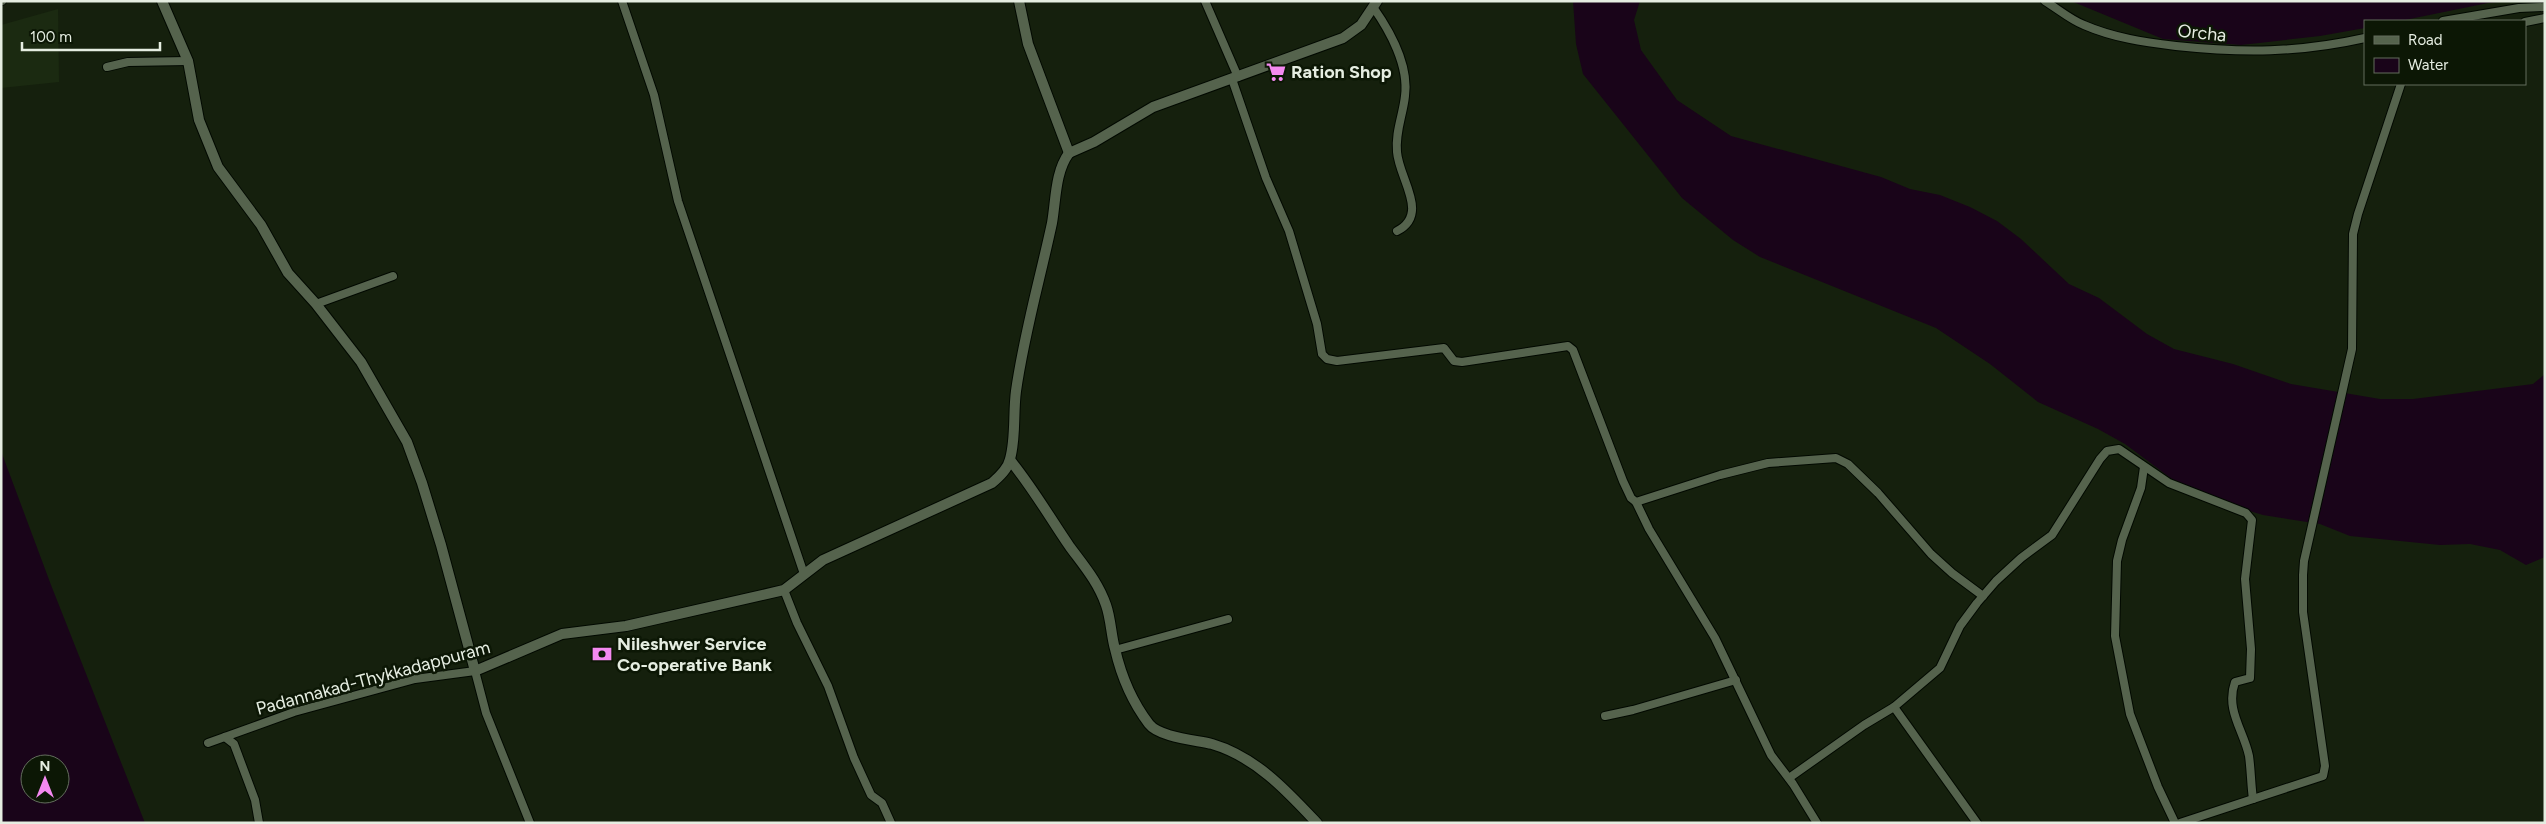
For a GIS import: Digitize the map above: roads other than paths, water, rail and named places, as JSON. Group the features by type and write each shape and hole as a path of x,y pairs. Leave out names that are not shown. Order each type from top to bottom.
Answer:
{"main road":[{"path":"162,1 188,61 199,120 218,167 261,225 288,273 316,304 361,362 407,442 441,545 475,670"},
{"path":"1020,1 1028,44 1068,153"},
{"path":"1317,823 1277,780 1247,761 1215,745 1180,736 1163,735 1150,726 1137,706 1115,650 1106,606 1093,576 1070,547 1029,483 1010,460 1016,391 1028,327 1052,221 1060,170 1062,162 1068,153 1094,142 1152,107 1343,38 1361,25 1375,4"},
{"name":"Padannakad-Thykkadappuram","path":"475,670 562,634 626,626 784,590 823,560 992,483 1003,473 1010,460"}],"street":[{"path":"622,1 654,95 678,201 804,574"},
{"path":"1205,1 1235,78 1266,178 1288,231 1317,324 1322,354 1326,359 1337,361 1367,359 1444,348 1454,361 1462,362 1568,346 1573,350 1630,498 1636,502 1649,529 1702,614 1736,680 1771,756 1789,778 1817,823"},
{"name":"Orcha","path":"2046,1 2082,24 2126,40 2149,43 2232,52 2265,52 2364,38"},
{"path":"1375,4 1395,46 1406,86 1396,137 1397,154 1400,173 1409,188 1414,211 1406,226 1397,231"},
{"path":"2449,20 2519,8 2545,7"},
{"path":"2526,22 2545,18"},
{"path":"107,67 128,62 188,61"},
{"path":"2180,823 2323,776 2325,766 2304,612 2304,561 2352,350 2353,234 2401,85"},
{"path":"316,304 393,276"},
{"path":"1789,778 1894,706 1940,668 1960,626 1983,596 2021,558 2052,535 2068,507 2107,451 2119,449 2169,483 2246,513 2252,520 2245,579 2251,649 2250,678 2235,682 2232,688 2235,722 2249,756 2253,799"},
{"path":"1636,502 1720,474 1768,464 1836,458 1848,464 1878,493 1931,554 1952,573 1983,596"},
{"path":"2144,467 2141,488 2122,540 2117,561 2115,636 2130,714 2175,823"},
{"path":"784,590 797,623 828,686 854,758 872,795 882,804 890,823"},
{"path":"1115,650 1228,620"},
{"path":"475,670 486,713 530,823"},
{"name":"Padannakad-Thykkadappuram","path":"208,743 294,712 415,679 475,670"},
{"path":"1605,716 1633,710 1736,680"},
{"path":"1894,706 1977,823"},
{"path":"225,737 234,744 254,800 259,823"}],"water":[{"path":"1573,1 1640,1 1634,20 1641,50 1677,100 1731,136 1881,177 1910,189 1940,195 1970,207 1997,221 2021,239 2069,284 2099,298 2147,334 2174,349 2233,364 2291,384 2380,399 2413,399 2533,384 2545,374 2545,557 2526,565 2500,550 2470,544 2440,545 2350,536 2320,524 2263,515 2233,506 2176,482 2125,444 2098,429 2038,402 1990,364 1936,328 1760,257 1733,240 1682,198 1583,74 1576,44"},
{"path":"2071,1 2508,1 2488,3 2405,20 2364,20 2364,28 2320,36 2241,45 2163,39"},
{"path":"1,451 51,585 145,823 1,823"}],"place":[{"name":"Ration Shop","path":"1276,72"},
{"name":"Nileshwer Service Co-operative Bank","path":"602,654"}]}
